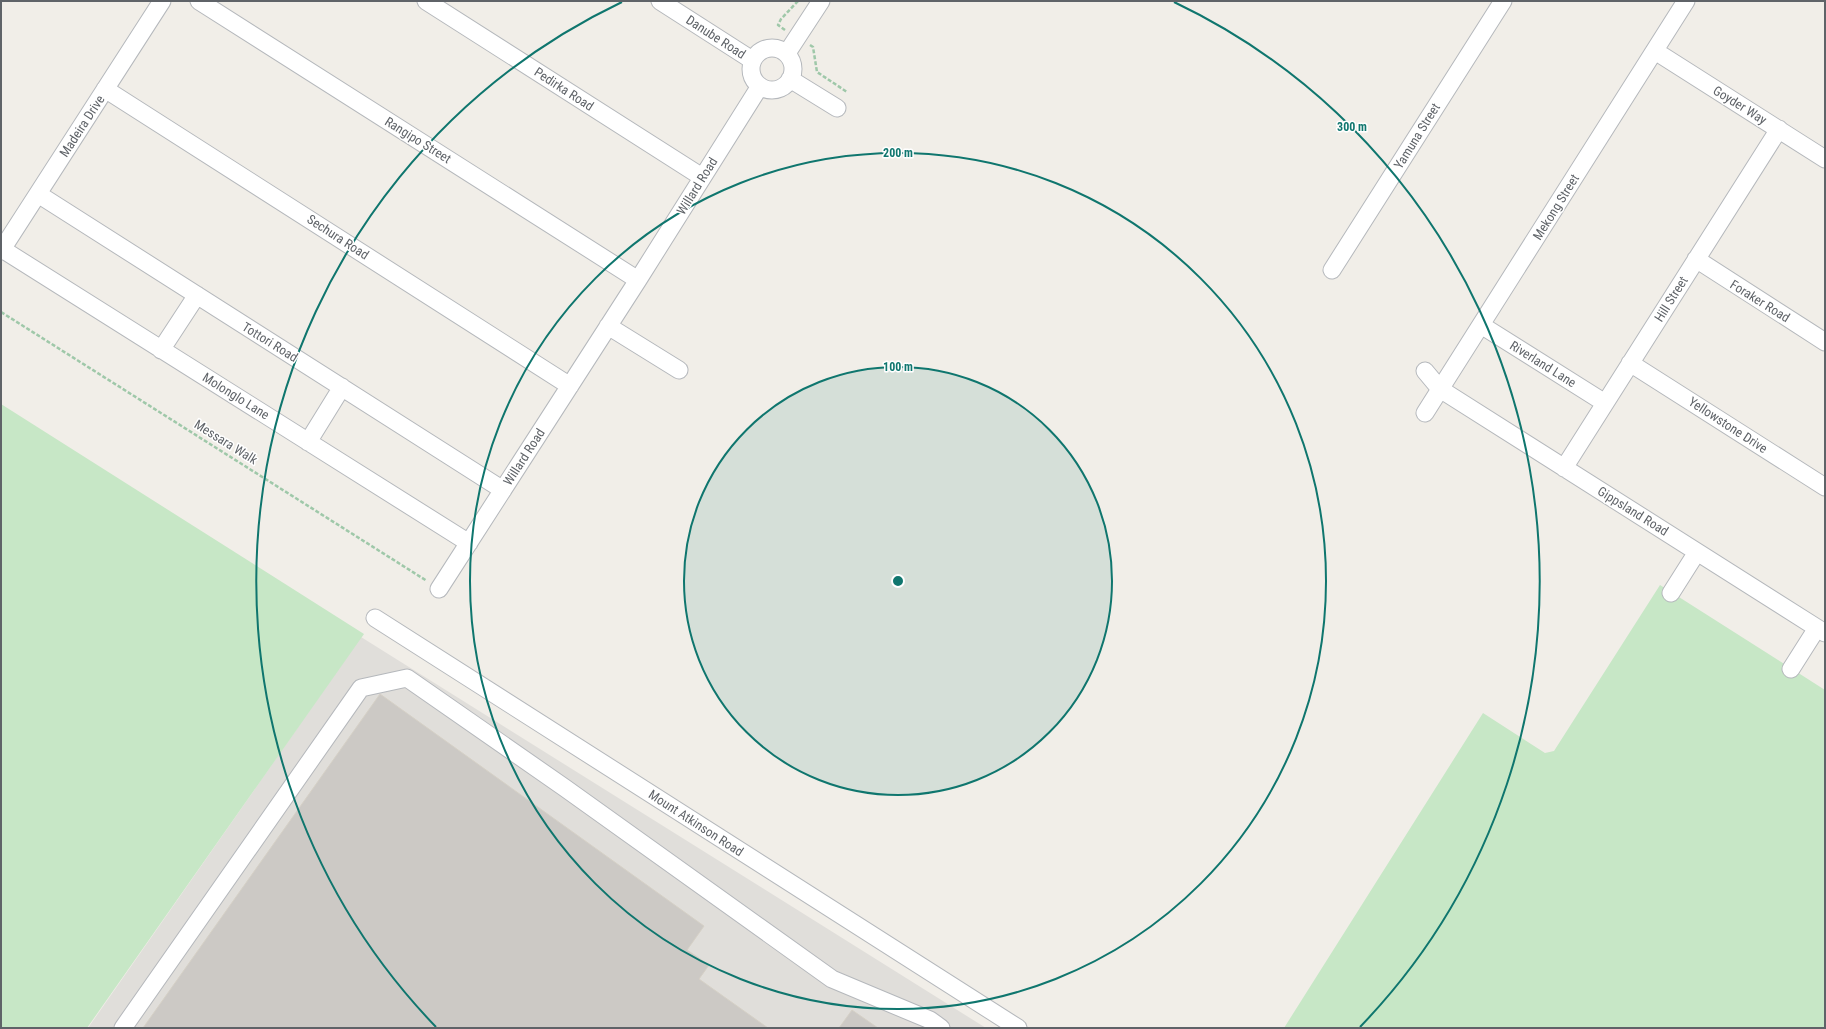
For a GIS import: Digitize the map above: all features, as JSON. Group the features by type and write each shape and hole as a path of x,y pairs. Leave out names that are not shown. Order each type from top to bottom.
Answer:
{"street":[{"name":"Madeira Drive","path":"2,250 162,1"},
{"name":"Rangipo Street","path":"199,1 638,280"},
{"name":"Pedirka Road","path":"426,1 702,177"},
{"name":"Danube Road","path":"660,1 752,60"},
{"path":"787,54 821,1"},
{"name":"Yamuna Street","path":"1332,270 1503,1"},
{"name":"Mekong Street","path":"1425,413 1686,1"},
{"path":"768,48 781,50 787,54 793,66 790,79 786,84 773,90 760,86 751,74 752,60 762,50 768,48"},
{"name":"Goyder Way","path":"1655,51 1825,159"},
{"path":"790,79 837,108"},
{"name":"Willard Road","path":"440,589 760,86"},
{"name":"Sechura Road","path":"105,89 570,386"},
{"name":"Hill Street","path":"1564,468 1779,129"},
{"name":"Tottori Road","path":"38,194 503,490"},
{"name":"Molonglo Lane","path":"2,250 469,543"},
{"name":"Foraker Road","path":"1696,260 1825,342"},
{"path":"161,350 197,295"},
{"name":"Riverland Lane","path":"1481,324 1605,403"},
{"path":"608,326 679,370"},
{"name":"Yellowstone Drive","path":"1630,363 1825,488"},
{"name":"Gippsland Road","path":"1425,371 1440,389 1821,630"},
{"path":"308,442 342,387"},
{"path":"1671,593 1697,552"},
{"name":"Mount Atkinson Road","path":"375,618 1018,1028"},
{"path":"1791,669 1821,630"},
{"path":"123,1028 361,688 407,678 565,788 832,979 930,1020 941,1028"}],"path":[{"path":"778,25 781,19 798,1"},
{"path":"813,47 817,72 847,92"},
{"name":"Messara Walk","path":"1,312 440,589"}],"shaded area":[{"path":"361,637 986,1028 88,1028"}],"green space":[{"path":"1,404 364,634 87,1028 1,1028"},
{"path":"1660,585 1825,690 1825,1028 1284,1028 1483,713 1545,753 1554,751"}],"building":[{"path":"380,694 704,926 687,950 709,965 699,979 768,1028 143,1028"},
{"path":"852,1010 878,1028 839,1028"}]}
